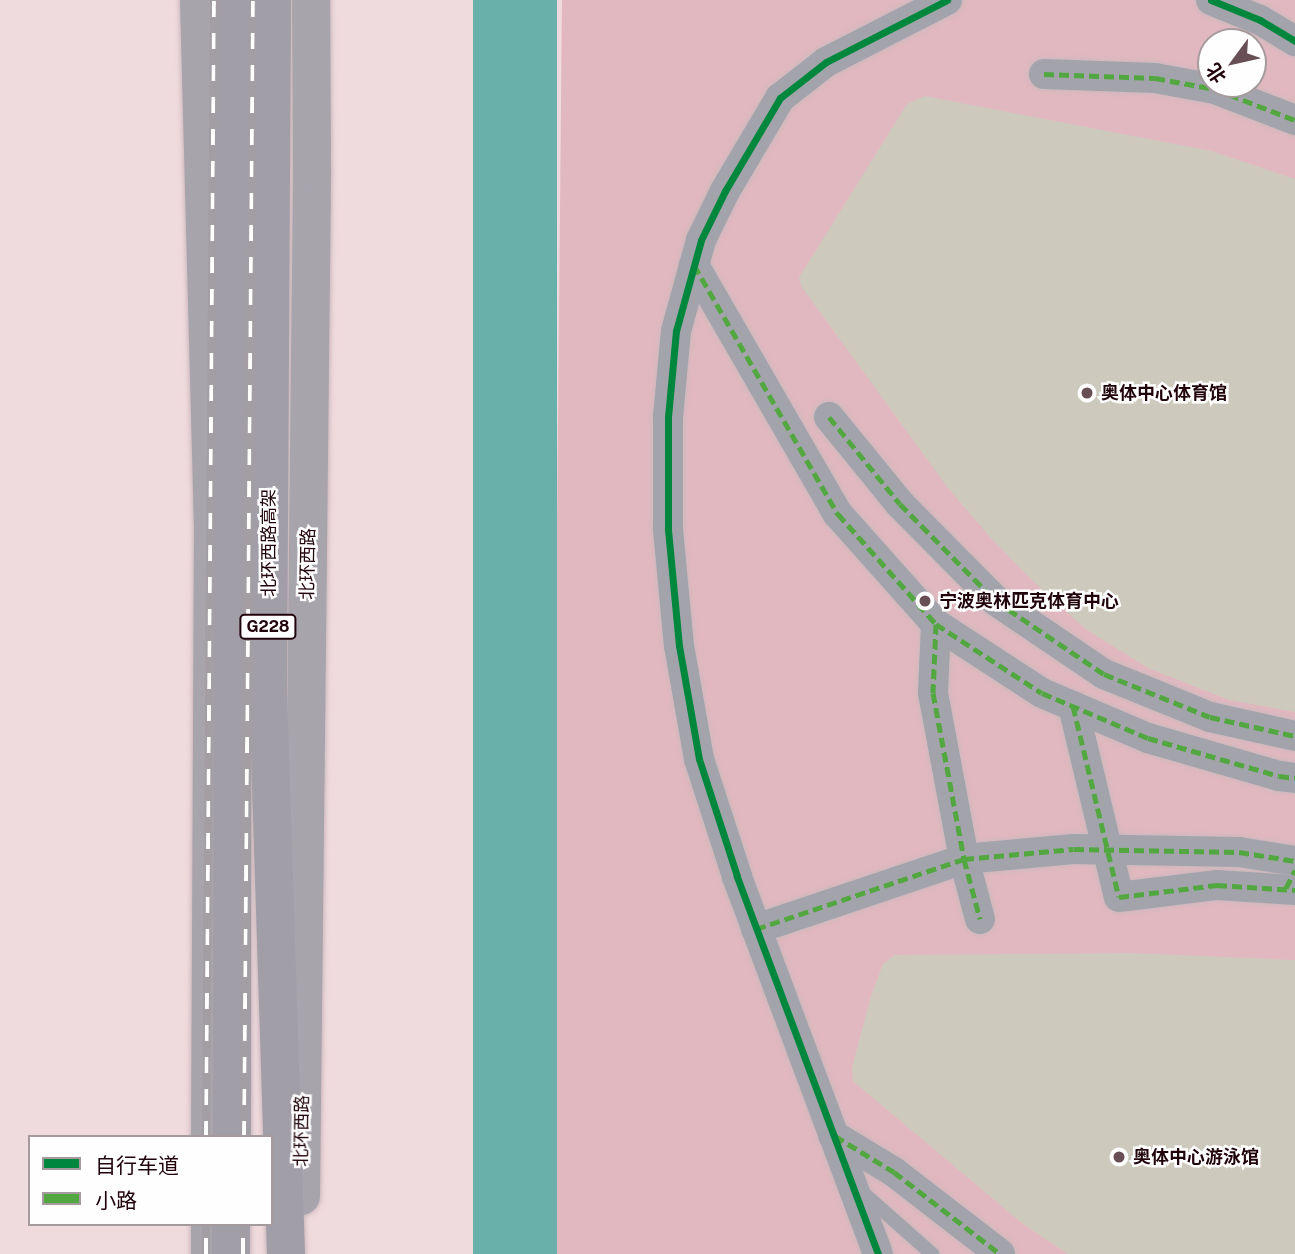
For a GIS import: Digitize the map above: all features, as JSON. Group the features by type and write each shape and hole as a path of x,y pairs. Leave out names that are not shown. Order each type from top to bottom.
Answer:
{"highway":[{"name":"北环西路高架","path":"232,1135 233,0"},
{"name":"北环西路高架","path":"272,0 268,691 286,1254"},
{"path":"231,1226 231,1254"}],"main road":[{"path":"199,0 213,527 210,1135"},
{"name":"北环西路","path":"300,1254 312,173 311,0"},
{"path":"209,1254 210,1226"}],"street":[{"path":"878,1254 756,929 699,759 679,646 668,529 668,417 676,331 701,240 725,191 780,99 826,62 947,0"},
{"path":"1211,0 1260,20 1295,41"},
{"path":"1044,74 1155,78 1215,89 1295,120"},
{"path":"694,265 838,514 936,624 1042,693 1148,738 1279,776 1295,778"},
{"path":"829,417 900,504 996,601 1104,674 1210,717 1295,736"},
{"path":"936,624 933,693 964,859 980,919"},
{"path":"1073,706 1119,897 1293,877"},
{"path":"756,929 964,859 1074,849 1239,852 1293,877"},
{"path":"833,1135 894,1172 1000,1254"}],"lane":[{"path":"851,1182 932,1254"}],"shaded area":[{"name":"宁波奥林匹克体育中心","path":"562,0 1295,0 1295,1254 550,1254"}],"water":[{"path":"473,0 557,0 557,1254 473,1254"}],"building":[{"name":"奥体中心体育馆","path":"925,96 1211,151 1295,179 1295,712 1229,700 1148,668 1087,630 1043,591 991,538 948,488 801,286 799,277 907,104"},
{"name":"奥体中心游泳馆","path":"1131,953 1295,960 1295,1254 1068,1254 1023,1224 853,1081 852,1068 871,996 883,964 895,955"}],"railway":[{"path":"206,1135 214,0"},
{"path":"244,1135 253,0"},
{"path":"206,1226 206,1254"},
{"path":"243,1226 243,1254"}],"marked path":[{"path":"1044,74 1155,78 1215,89 1295,120"},
{"path":"694,265 838,514 936,624 1042,693 1148,738 1279,776 1295,778"},
{"path":"829,417 900,504 996,601 1104,674 1210,717 1295,736"},
{"path":"936,624 933,693 964,859 980,919"},
{"path":"1073,706 1119,897 1217,885 1295,890"},
{"path":"756,929 964,859 1074,849 1239,852 1295,861"},
{"path":"1286,888 1295,870"},
{"path":"835,1136 894,1172 1000,1254"}],"cycle path":[{"path":"878,1254 737,876 699,759 679,646 668,529 668,417 676,331 701,240 725,191 780,98 826,62 947,0"},
{"path":"1211,0 1260,20 1295,41"}],"place":[{"name":"奥体中心体育馆","path":"1087,393"},
{"name":"宁波奥林匹克体育中心","path":"925,601"},
{"name":"奥体中心游泳馆","path":"1119,1157"}]}
